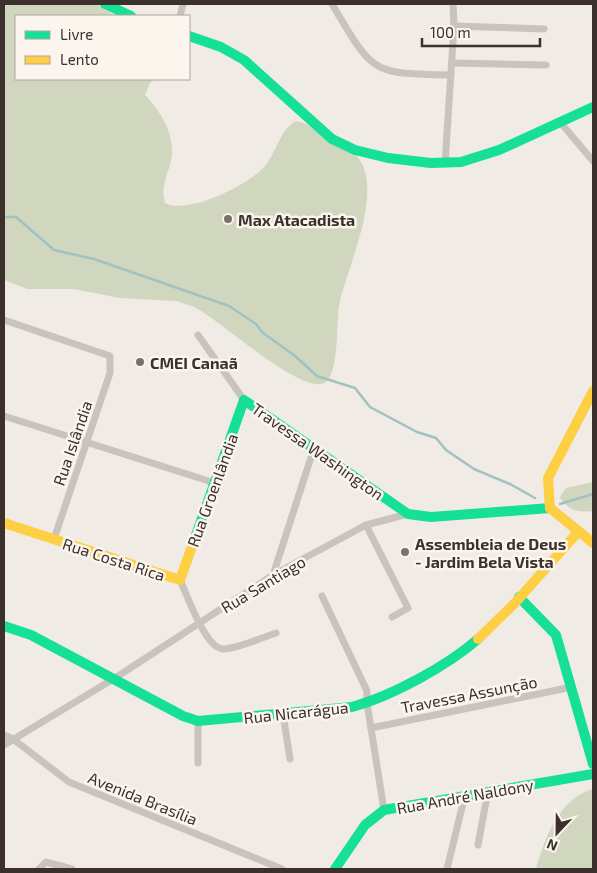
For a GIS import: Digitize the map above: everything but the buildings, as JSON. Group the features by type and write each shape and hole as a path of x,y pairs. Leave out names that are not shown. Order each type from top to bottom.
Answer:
{"street":[{"path":"105,4 129,15"},
{"path":"332,4 361,53 377,68 399,74 452,75"},
{"path":"446,164 452,75 453,4"},
{"path":"454,26 544,29"},
{"path":"190,36 232,52 255,68 325,134 339,144 359,152 382,157 446,164 476,157 593,107"},
{"path":"452,63 546,65"},
{"path":"560,122 593,161"},
{"name":"Rua Islândia","path":"4,320 110,356 110,374 54,539"},
{"name":"Travessa Washington","path":"198,335 244,400 408,514"},
{"path":"593,391 548,478 550,508 593,544"},
{"name":"Rua Groenlândia","path":"180,580 244,400"},
{"path":"4,416 215,483"},
{"path":"273,575 314,448"},
{"name":"Rua Santiago","path":"4,745 114,678 273,575 366,525 408,514 431,517 550,508"},
{"name":"Rua Costa Rica","path":"4,523 180,580 213,646 223,650 276,633"},
{"path":"366,525 408,608 392,617"},
{"name":"Rua Nicarágua","path":"4,626 31,635 183,716 198,721 352,707 367,703 451,659 473,643 578,532"},
{"path":"322,596 367,691 367,703 384,810"},
{"path":"519,596 556,635 593,764"},
{"name":"Travessa Assunção","path":"371,728 572,687"},
{"path":"283,714 290,758"},
{"path":"198,721 198,763"},
{"name":"Avenida Brasília","path":"4,735 13,739 69,782 282,869"},
{"name":"Rua André Naldony","path":"335,869 366,825 384,810 593,774"},
{"path":"478,845 488,791"},
{"path":"447,869 465,795"},
{"path":"39,869 46,862 72,869"}],"green space":[{"path":"4,4 97,4 114,15 15,15 15,80 154,80 150,83 145,95 167,127 172,146 172,155 164,188 165,203 175,206 202,202 244,183 263,168 286,130 296,121 317,129 346,147 352,151 363,165 367,183 362,226 339,306 336,349 332,372 328,380 322,384 310,383 294,376 258,353 194,307 176,301 120,298 74,289 27,289 4,280"},
{"path":"593,482 593,511 574,510 566,505 560,497 566,488"},
{"path":"593,789 593,869 536,869 549,832 555,821 571,801"}],"waterway":[{"path":"4,217 16,217 54,250 94,259 229,306 256,324 263,333 294,355 317,376 355,388 370,407 417,432 436,438 446,450 474,469 510,484 535,498"},
{"path":"560,504 593,494"}],"traffic: fast":[{"path":"105,4 129,15"},
{"path":"190,36 221,47 244,60 332,139 355,150 388,158 431,163 461,162 499,150 593,107"},
{"path":"195,538 244,400 408,514 431,517 550,508"},
{"path":"519,597 556,635 593,764"},
{"path":"4,626 31,635 183,716 198,721 352,707 384,696 418,679 451,659 478,639"},
{"path":"335,869 365,825 384,810 593,774"}],"traffic: slow":[{"path":"550,508 548,478 593,391"},
{"path":"550,508 593,543"},
{"path":"4,523 180,580 195,538"},
{"path":"478,639 514,604 578,532"}],"place":[{"name":"Max Atacadista","path":"228,219"},
{"name":"CMEI Canaã","path":"140,362"},
{"name":"Assembleia de Deus - Jardim Bela Vista","path":"405,552"}]}
